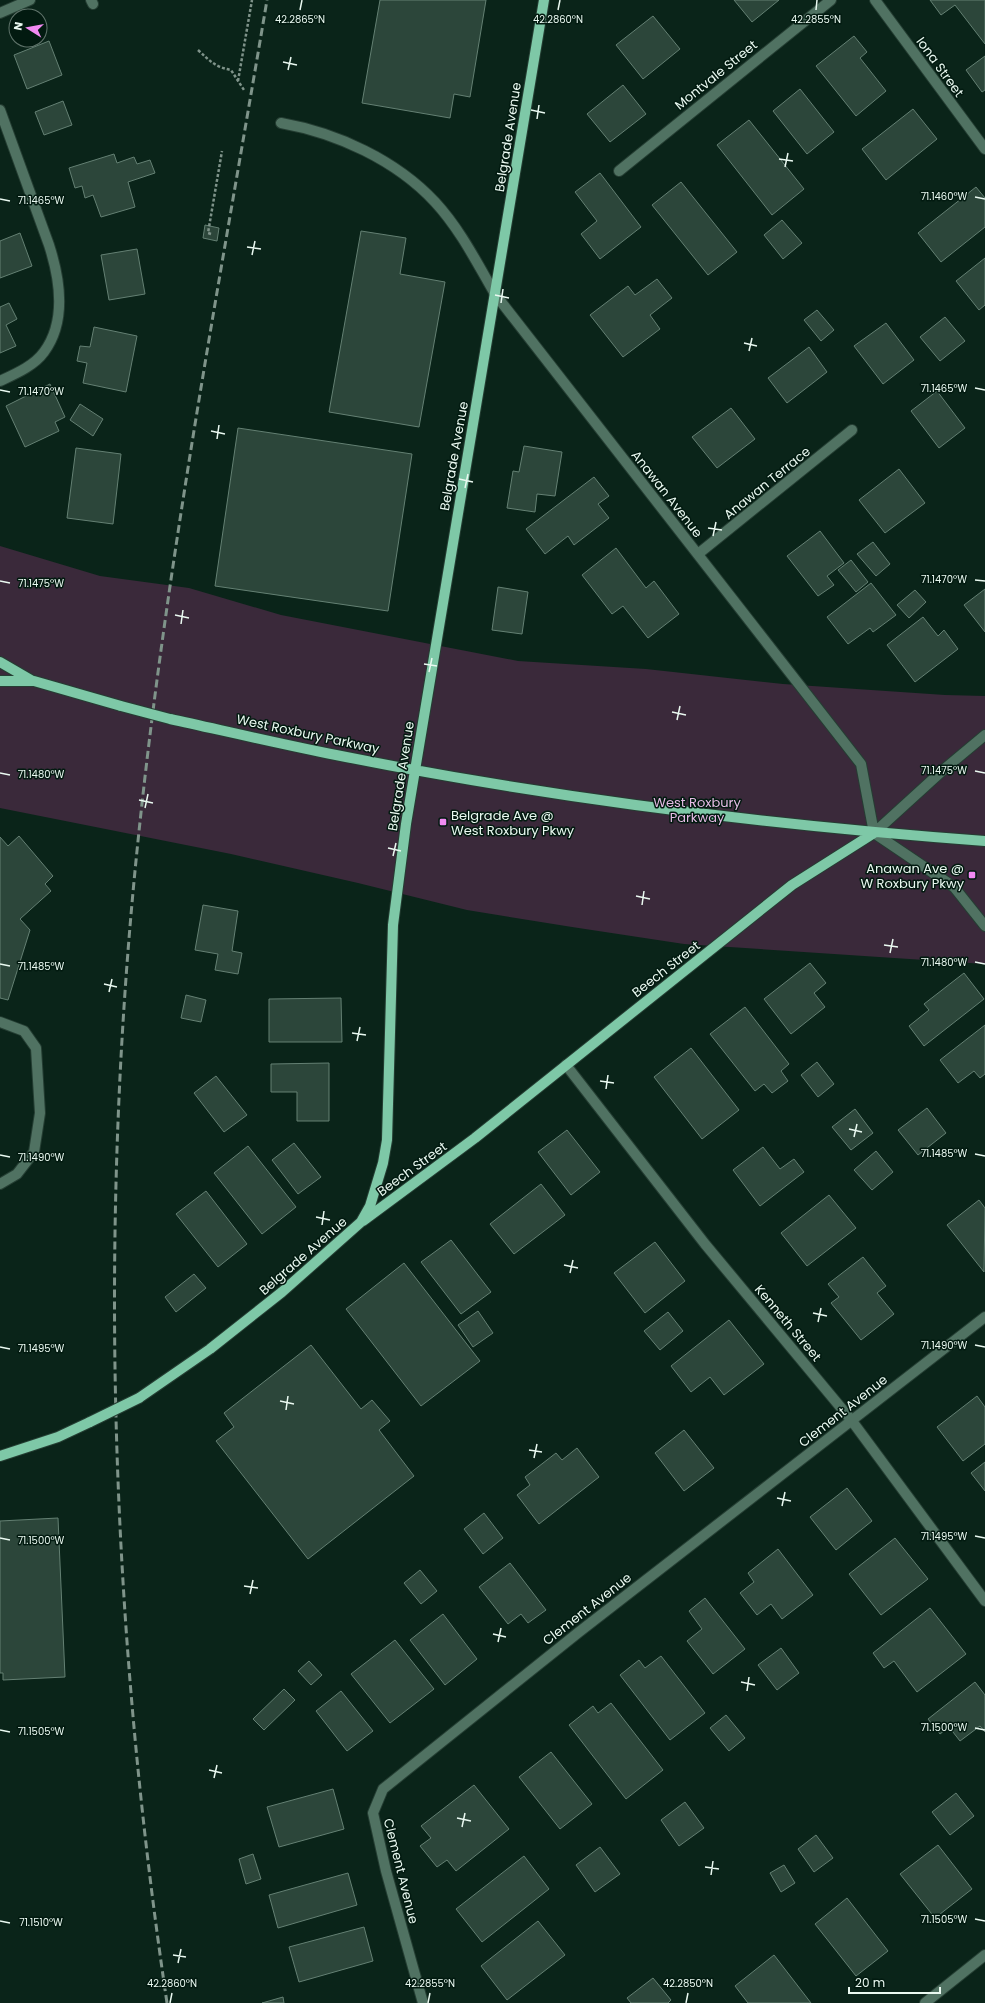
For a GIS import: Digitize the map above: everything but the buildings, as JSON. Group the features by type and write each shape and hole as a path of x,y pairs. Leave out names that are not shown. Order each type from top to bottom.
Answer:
{"main road":[{"name":"Belgrade Avenue","path":"0,1456 58,1437 139,1398 204,1353 244,1323 361,1222 377,1185 387,1140 393,925 414,769 544,0"},
{"name":"West Roxbury Parkway","path":"0,662 34,682"},
{"name":"West Roxbury Parkway","path":"0,681 34,682 170,718 336,755 565,794 659,808 874,833 985,841"},
{"name":"Beech Street","path":"361,1222 475,1138 792,885 874,833"}],"street":[{"path":"0,13 30,0"},
{"name":"Montvale Street","path":"619,171 831,0"},
{"name":"Iona Street","path":"876,0 985,149"},
{"path":"0,110 49,245 56,267 60,288 59,312 53,335 44,353 32,363 0,381"},
{"name":"Anawan Avenue","path":"281,123 325,133 350,144 385,163 417,185 435,202 454,225 495,294 861,764 874,833"},
{"name":"Anawan Terrace","path":"698,554 852,430"},
{"name":"Beech Street","path":"874,833 942,771 985,735"},
{"path":"874,833 954,887 985,926"},
{"path":"0,1022 24,1031 36,1048 40,1113 34,1152 17,1174 0,1184"},
{"name":"Kenneth Street","path":"566,1065 705,1244 852,1421 985,1601"},
{"name":"Clement Avenue","path":"422,2003 386,1871 373,1813 382,1789 579,1632 985,1317"},
{"path":"925,2003 985,1955"}],"path":[{"path":"238,81 252,0"},
{"path":"198,50 219,67 231,70 244,90"},
{"path":"211,234 208,233 222,152"}],"green space":[{"name":"West Roxbury Parkway","path":"0,546 100,576 189,588 281,615 518,661 646,669 783,684 945,695 985,696 985,964 684,944 572,927 467,910 231,854 0,808"}],"railway":[{"path":"167,2003 148,1859 133,1714 122,1568 116,1423 115,1277 118,1131 125,986 138,841 150,735 179,525 267,0"}],"place":[{"name":"Belgrade Ave @ West Roxbury Pkwy","path":"443,822"},
{"name":"Anawan Ave @ W Roxbury Pkwy","path":"972,875"}]}
